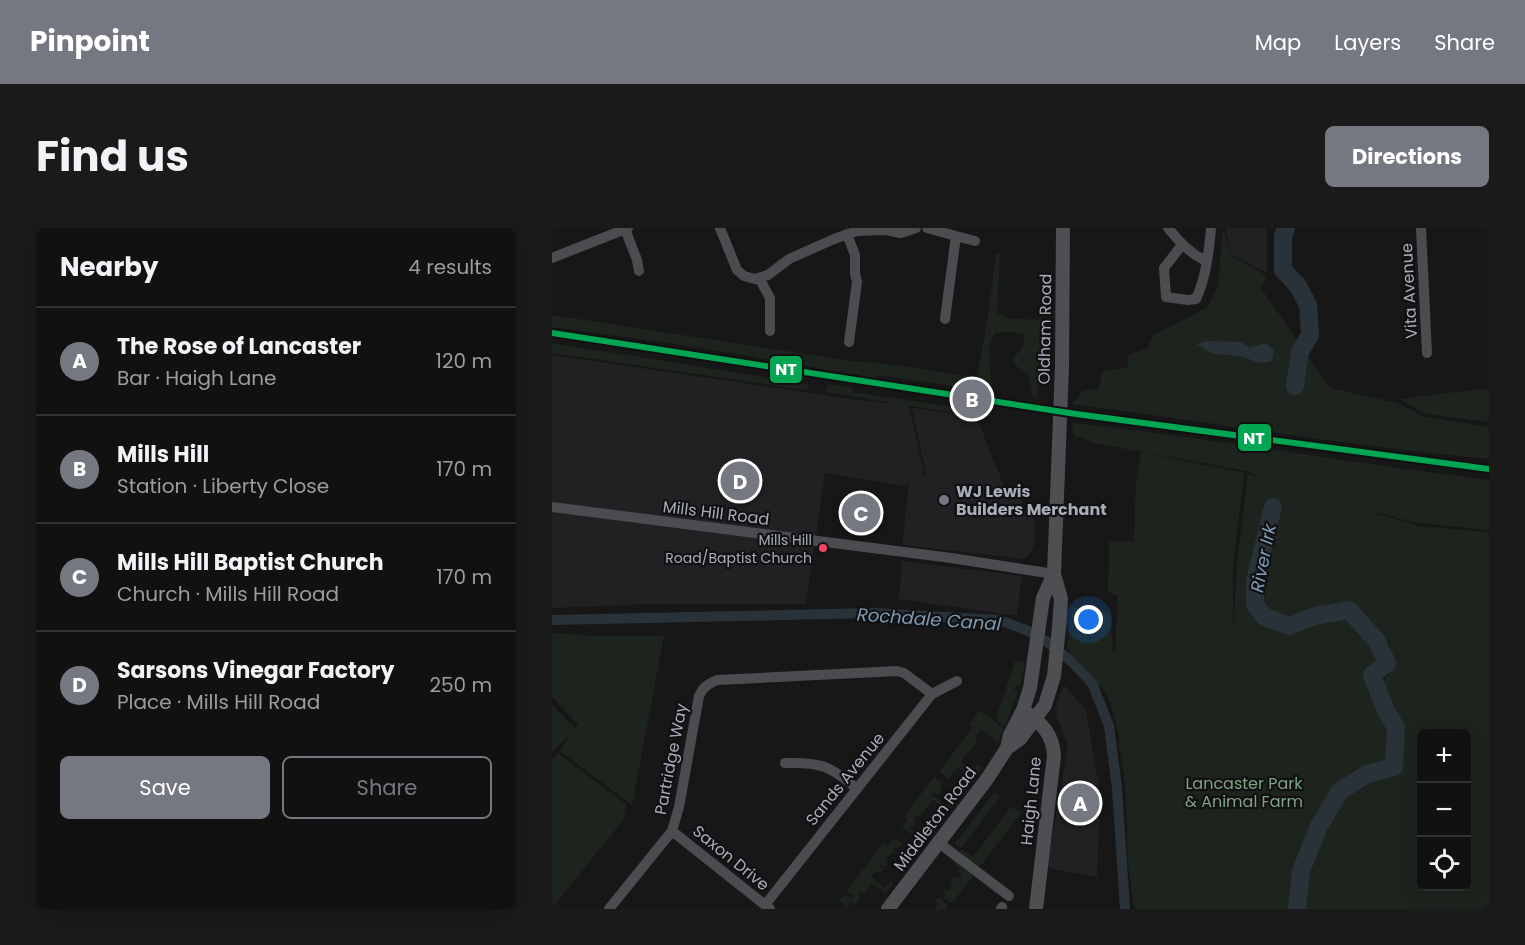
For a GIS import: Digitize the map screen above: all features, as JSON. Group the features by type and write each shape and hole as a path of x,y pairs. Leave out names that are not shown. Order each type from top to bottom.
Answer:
{"main road":[{"name":"Oldham Road","path":"1054,573 1061,398 1063,228"},
{"name":"Middleton Road","path":"1007,748 1010,735 1023,710 1030,688 1043,598 1054,573"},
{"name":"Middleton Road","path":"888,909 1007,748 1020,739 1045,705 1054,676 1061,599 1054,573"},
{"name":"Haigh Lane","path":"1023,710 1050,735 1054,744 1036,909"}],"street":[{"path":"720,228 739,273"},
{"path":"728,278 739,273 752,278 768,275 789,259 857,231 901,233 916,228"},
{"path":"927,228 975,241"},
{"path":"1168,228 1182,245 1206,261"},
{"path":"1182,245 1164,268 1166,297 1188,300 1196,298 1200,291 1211,228"},
{"name":"Vita Avenue","path":"1421,228 1427,353"},
{"path":"552,258 626,229 639,271"},
{"path":"848,234 855,255 861,299 849,342"},
{"path":"945,319 956,236"},
{"path":"759,278 770,298 770,331"},
{"name":"Mills Hill Road","path":"552,507 1054,573"},
{"name":"Partridge Way","path":"609,909 672,831 679,807 699,696 707,684 717,680 897,671 904,673 932,694"},
{"name":"Sands Avenue","path":"768,907 856,788 932,694 957,681"},
{"path":"785,763 828,766 856,788"},
{"name":"Saxon Drive","path":"672,831 768,907"},
{"path":"939,843 1009,896"}],"shaded area":[{"path":"1225,228 1267,228 1267,273 1231,254"},
{"path":"1207,341 1241,342 1249,347 1266,343 1274,350 1272,361 1259,362 1239,356 1217,354 1197,344"},
{"path":"552,355 860,400 909,405 924,474 921,477 926,475 912,408 976,416 1008,496 1021,494 1023,508 1033,507 1035,539 1033,550 1024,559 902,545 909,484 904,486 825,473 806,604 652,604 552,608"},
{"path":"902,561 1022,576 1017,616 899,599"},
{"path":"1064,685 1086,710 1100,793 1097,877 1047,868 1068,745 1056,716 1057,701"}],"green space":[{"path":"1223,228 1231,255 1267,276 1261,288 1330,388 1397,403 1425,417 1489,427 1489,459 1333,441 1072,404 1083,391 1098,389 1103,371 1127,368 1129,354 1148,348 1153,335 1208,307 1218,285"},
{"path":"996,253 1000,255 997,313 1012,319 1049,320 1049,357 1039,361 1037,399 1033,398 1029,376 1015,365 1012,359 1023,347 1025,335 1011,332 995,333 989,346 990,392 975,389"},
{"path":"552,315 844,360 974,377 972,389 877,375 873,378 702,348 552,327"},
{"path":"552,343 808,384 807,390 552,353"},
{"path":"828,384 852,388 852,392 962,408 961,414 825,392"},
{"path":"1489,388 1489,422 1426,414 1399,399"},
{"name":"Lancaster Park & Animal Farm","path":"1072,423 1489,480 1489,530 1418,523 1357,508 1419,526 1489,532 1489,909 1134,909 1128,863 1125,788 1118,743 1120,741 1111,704 1101,685 1099,686 1067,648 1072,607 1110,613 1113,651 1115,652 1118,596 1108,592 1109,541 1134,542 1136,480 1141,452 1244,473 1233,567 1233,636 1237,562 1248,474 1263,477 1247,471 1098,444 1075,436","holes":["1340,602 1371,623 1390,645 1393,668 1383,689 1395,706 1399,718 1402,728 1403,753 1392,748 1394,731 1381,708 1370,675 1382,661 1374,641 1349,616 1336,616 1336,610 1329,607"]},
{"path":"552,633 664,636 632,805 560,751 573,731 552,753 552,705 575,728 578,724 552,697"},
{"path":"1015,661 1025,663 1020,686 1016,685 1014,690 1018,691 1005,726 996,719"},
{"path":"979,710 1004,728 998,742 981,729 975,738 978,741 961,761 973,770 978,764 982,768 969,785 964,781 969,775 958,767 949,779 939,772 972,728 969,725"},
{"path":"558,753 626,804 624,819 552,908 552,760"},
{"path":"934,777 942,783 940,786 942,788 937,795 934,792 932,795 946,806 951,799 956,803 949,812 933,800 919,817 916,815 913,818 917,821 910,829 921,838 928,830 932,833 924,844 902,827 907,819 904,816"},
{"path":"994,792 1000,797 961,848 955,844"},
{"path":"1013,807 1021,813 982,864 978,867 959,853 962,849 973,857"},
{"path":"895,838 903,844 898,849 895,847 893,850 896,853 890,853 885,867 881,864 879,866 883,869 880,873 876,871 871,877 885,888 891,881 893,883 886,893 872,884 864,894 860,891 858,894 861,897 855,905 851,902 847,907 849,909 844,909 846,906 839,901 844,894 851,898 853,896 847,891 883,843 888,846"},
{"path":"953,858 974,875 952,903 944,899 942,901 948,906 947,909 935,909 938,904 935,901 938,897 942,900 946,894 944,889 947,891 954,884 950,881 954,877 958,879 962,874 958,871 960,868 951,861"}],"waterway":[{"name":"River Irk","path":"1286,228 1283,236 1283,270 1298,286 1308,305 1310,335 1300,352 1295,386"},
{"name":"River Irk","path":"1273,507 1255,581 1255,605 1265,617 1290,626 1315,616 1349,610 1376,640 1387,663 1372,675 1396,728 1394,767 1367,774 1340,791 1319,826 1301,871 1297,909"},
{"name":"Rochdale Canal","path":"552,620 874,613 999,620 1026,630 1046,641 1072,662 1092,683 1109,726 1117,788 1125,909"}],"transit line":[{"name":"NT","path":"552,333 1076,414 1489,469"}],"place":[{"name":"Mills Hill","path":"972,399"},
{"name":"Sarsons Vinegar Factory","path":"740,481"},
{"name":"WJ Lewis Builders Merchant","path":"944,500"},
{"name":"Mills Hill Baptist Church","path":"861,513"},
{"name":"Mills Hill Road/Baptist Church","path":"823,548"},
{"name":"The Rose of Lancaster","path":"1080,803"}]}
